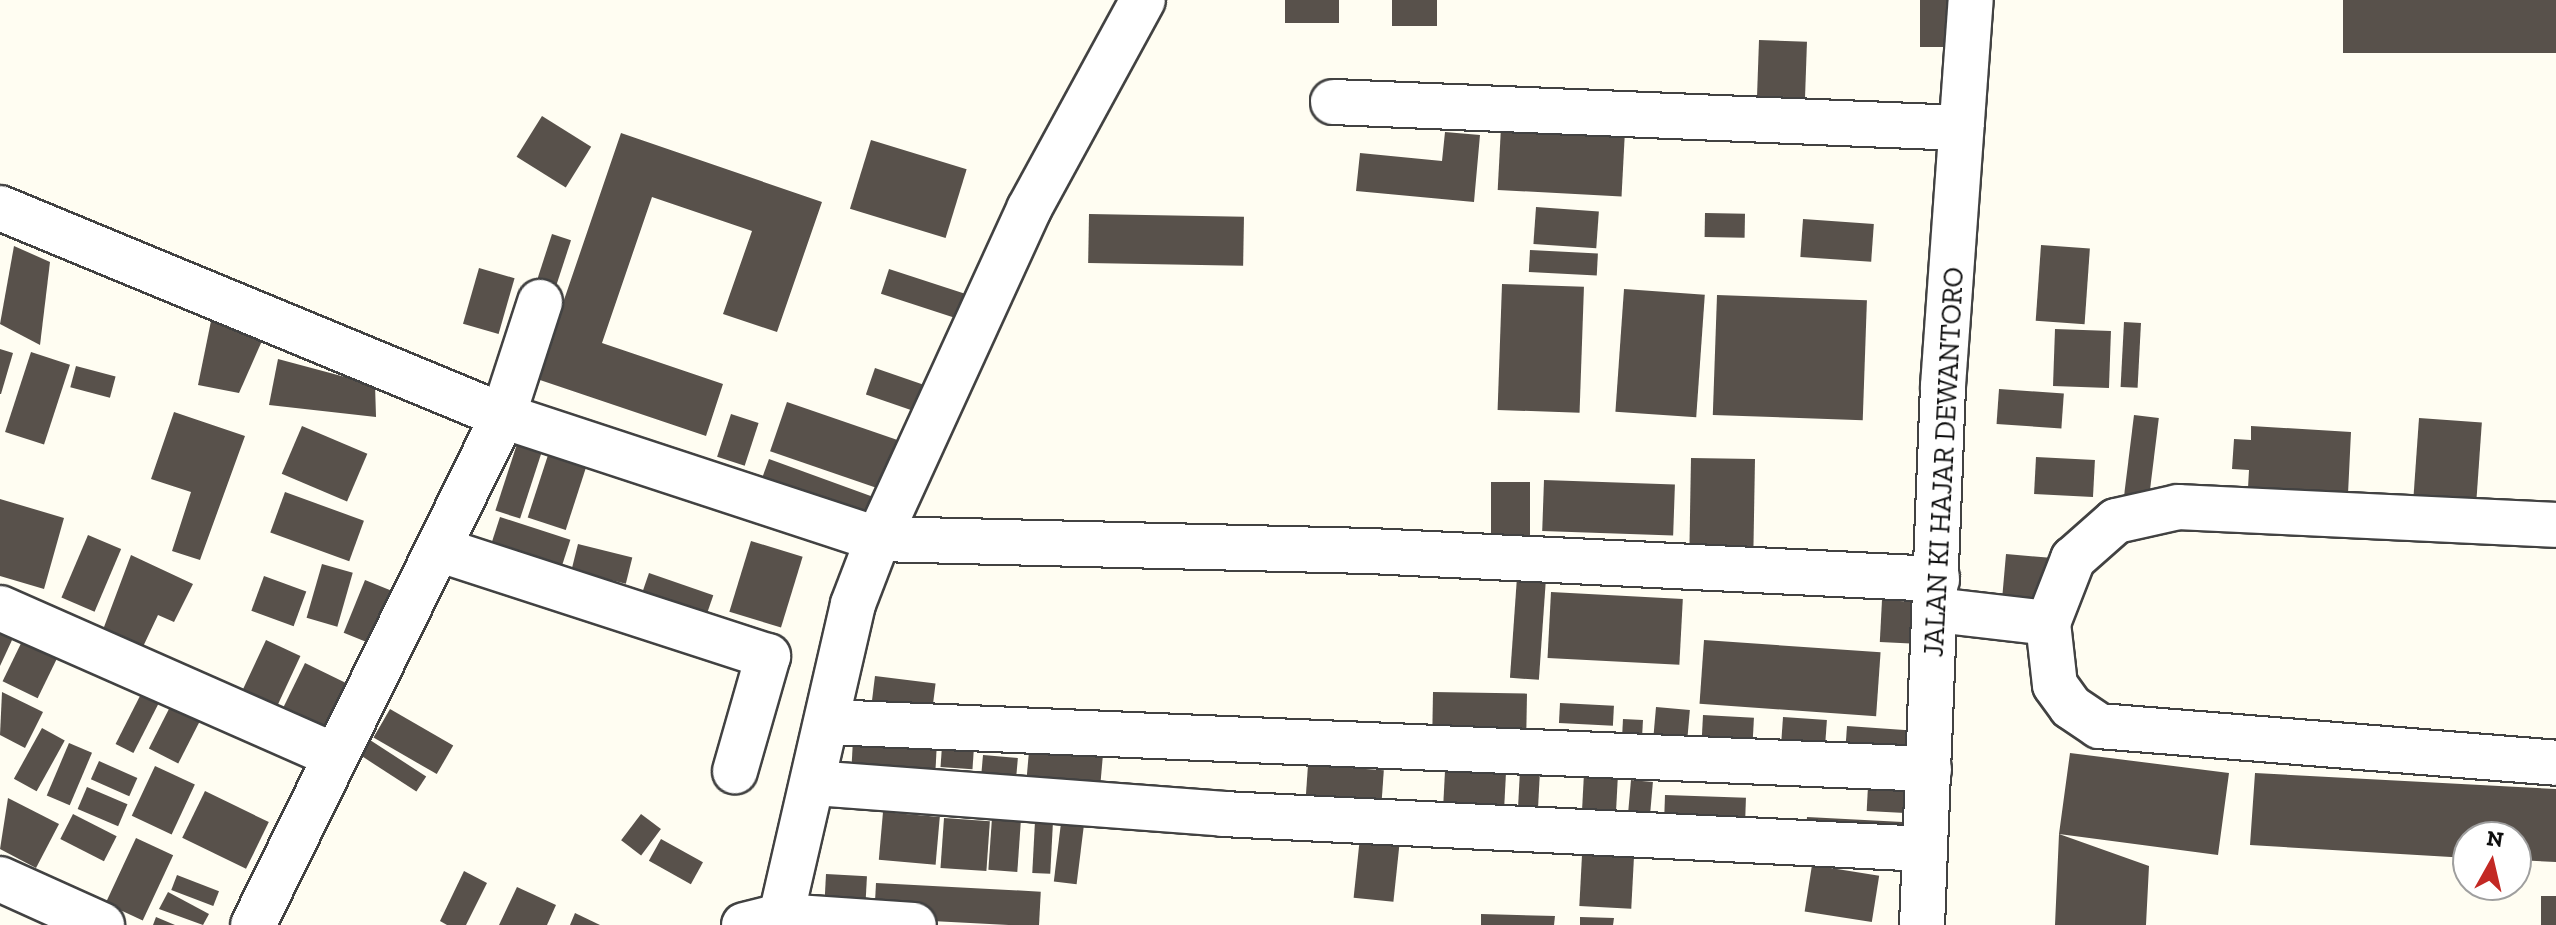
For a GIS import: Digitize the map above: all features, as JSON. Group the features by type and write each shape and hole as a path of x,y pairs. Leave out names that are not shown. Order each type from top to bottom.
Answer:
{"street":[{"path":"914,925 763,920 814,783 853,604 878,539 1029,209 1143,0"},
{"name":"JALAN KI HAJAR DEWANTORO","path":"1922,925 1936,595 1961,128 1971,0"},
{"path":"1333,102 1961,128"},
{"path":"0,208 503,416 878,539 1370,551 1936,595 2048,623"},
{"path":"253,925 335,756 441,550 503,416 540,302"},
{"path":"2556,525 2178,507 2116,521 2073,559 2048,623 2055,685 2071,707 2099,726 2556,763"},
{"path":"441,550 768,656 735,771"},
{"path":"0,608 335,756"},
{"path":"827,722 1929,769"},
{"path":"814,783 1223,814 1925,849"},
{"path":"0,879 102,925"}],"building":[{"path":"1285,0 1339,0 1339,23 1285,23"},
{"path":"1392,0 1437,0 1437,26 1392,26"},
{"path":"1920,0 1955,0 1955,47 1920,47"},
{"path":"2343,0 2556,0 2556,53 2343,53"},
{"path":"1759,40 1807,42 1805,98 1757,96"},
{"path":"542,116 591,147 566,187 517,157"},
{"path":"1501,127 1625,133 1622,196 1498,190"},
{"path":"1445,132 1480,135 1474,202 1356,191 1360,153 1442,161"},
{"path":"621,133 822,202 777,332 723,314 752,231 652,197 602,343 723,384 706,436 537,379"},
{"path":"871,140 967,169 946,238 850,209"},
{"path":"1536,207 1599,211 1596,248 1533,244"},
{"path":"1705,213 1745,214 1745,238 1705,237"},
{"path":"1089,214 1244,217 1243,266 1088,263"},
{"path":"1803,219 1874,224 1871,262 1800,257"},
{"path":"552,234 571,240 556,286 537,280"},
{"path":"2041,245 2090,248 2085,324 2036,321"},
{"path":"14,246 50,262 40,345 0,324"},
{"path":"1530,250 1598,254 1597,276 1529,272"},
{"path":"479,268 515,278 499,334 463,324"},
{"path":"889,269 984,300 976,325 881,294"},
{"path":"1502,284 1584,287 1580,413 1498,410"},
{"path":"1624,289 1705,295 1696,417 1615,412"},
{"path":"1717,295 1867,300 1863,420 1713,415"},
{"path":"211,321 265,334 239,393 198,385"},
{"path":"2124,322 2141,323 2138,388 2121,387"},
{"path":"2055,329 2111,331 2109,388 2053,386"},
{"path":"0,349 13,353 1,394 0,394"},
{"path":"31,352 70,365 44,445 5,432"},
{"path":"278,359 375,385 376,417 269,405"},
{"path":"76,366 116,377 110,398 70,387"},
{"path":"875,368 928,386 919,413 866,394"},
{"path":"1999,389 2064,394 2061,428 1997,424"},
{"path":"787,402 913,445 896,494 770,451"},
{"path":"174,412 245,436 200,560 172,551 191,492 151,479"},
{"path":"731,414 759,423 745,466 717,457"},
{"path":"2134,415 2159,418 2148,503 2124,500"},
{"path":"2419,418 2482,422 2475,515 2413,511"},
{"path":"302,426 367,454 347,502 282,474"},
{"path":"2251,426 2351,432 2348,494 2248,488 2249,470 2232,469 2234,439 2251,440"},
{"path":"517,444 542,452 520,519 495,511"},
{"path":"549,452 587,464 566,530 528,518"},
{"path":"2036,457 2095,460 2093,497 2034,494"},
{"path":"1691,458 1755,459 1753,553 1689,552"},
{"path":"769,459 886,502 879,522 761,480"},
{"path":"1544,480 1675,485 1673,536 1542,531"},
{"path":"1491,482 1530,482 1530,540 1491,540"},
{"path":"285,492 364,521 349,561 270,532"},
{"path":"0,499 64,518 44,589 0,576"},
{"path":"500,517 570,540 557,581 487,558"},
{"path":"88,535 121,549 95,612 61,598"},
{"path":"751,541 803,557 781,628 729,612"},
{"path":"578,544 632,558 626,584 571,570"},
{"path":"2006,554 2053,558 2048,608 2002,604"},
{"path":"131,555 193,584 174,622 158,615 140,653 101,635"},
{"path":"322,564 353,573 337,627 307,618"},
{"path":"649,573 713,595 703,625 639,603"},
{"path":"264,576 306,591 294,626 251,611"},
{"path":"1517,577 1546,579 1539,680 1510,678"},
{"path":"365,580 395,592 373,645 344,633"},
{"path":"1551,592 1683,599 1679,665 1548,658"},
{"path":"1882,600 1918,602 1916,644 1880,642"},
{"path":"0,616 19,625 0,666"},
{"path":"28,629 63,646 38,698 3,681"},
{"path":"266,640 300,656 276,709 241,693"},
{"path":"1704,640 1881,652 1876,716 1700,704"},
{"path":"305,663 356,688 329,744 278,719"},
{"path":"875,676 936,683 931,720 870,713"},
{"path":"2,692 43,712 25,748 0,735"},
{"path":"1433,692 1527,694 1526,732 1432,730"},
{"path":"141,694 159,703 133,753 116,744"},
{"path":"172,703 201,718 178,763 149,748"},
{"path":"1560,703 1614,706 1613,726 1559,723"},
{"path":"1656,707 1690,710 1687,741 1653,738"},
{"path":"390,709 453,746 437,774 374,738"},
{"path":"1703,715 1754,718 1752,759 1701,756"},
{"path":"1783,717 1827,720 1824,758 1780,755"},
{"path":"1623,719 1643,720 1641,753 1621,752"},
{"path":"1847,726 1919,731 1917,752 1846,747"},
{"path":"42,728 65,741 37,791 14,779"},
{"path":"853,739 937,743 935,782 851,778"},
{"path":"370,740 426,776 416,792 360,755"},
{"path":"69,743 92,753 70,805 47,795"},
{"path":"942,746 974,748 972,769 941,767"},
{"path":"1029,751 1103,757 1099,801 1025,795"},
{"path":"2070,753 2229,773 2218,855 2059,834"},
{"path":"983,755 1018,758 1015,793 980,790"},
{"path":"99,761 137,778 129,796 91,779"},
{"path":"1308,765 1384,770 1381,815 1305,810"},
{"path":"155,766 195,785 172,834 132,816"},
{"path":"1520,770 1540,771 1537,825 1517,824"},
{"path":"1445,771 1506,774 1503,822 1442,819"},
{"path":"1584,773 1618,775 1616,821 1582,819"},
{"path":"2255,773 2556,789 2556,862 2532,861 2532,821 2452,821 2452,857 2250,845"},
{"path":"1631,780 1653,782 1649,826 1627,824"},
{"path":"1868,786 1921,789 1920,814 1867,811"},
{"path":"87,787 128,804 118,826 78,809"},
{"path":"205,791 269,822 246,869 182,838"},
{"path":"1665,795 1746,798 1745,832 1664,829"},
{"path":"8,798 59,824 36,868 0,849"},
{"path":"883,812 940,817 936,865 879,860"},
{"path":"73,814 117,836 104,861 60,839"},
{"path":"641,814 661,829 641,855 621,840"},
{"path":"1807,817 1922,823 1921,845 1806,839"},
{"path":"944,818 990,821 986,871 941,868"},
{"path":"992,818 1021,820 1017,872 988,870"},
{"path":"1035,821 1053,822 1050,874 1032,873"},
{"path":"1061,823 1084,826 1077,884 1054,882"},
{"path":"2059,834 2149,866 2146,925 2055,925"},
{"path":"1360,837 1400,841 1393,902 1354,898"},
{"path":"136,838 173,855 143,921 106,903"},
{"path":"661,839 703,862 691,884 649,861"},
{"path":"1582,855 1634,858 1631,909 1579,906"},
{"path":"1812,865 1879,876 1872,922 1805,911"},
{"path":"464,871 487,883 466,925 447,925 440,921"},
{"path":"826,874 867,876 865,915 824,913"},
{"path":"177,875 219,891 213,906 171,890"},
{"path":"876,883 1041,892 1039,925 874,918"},
{"path":"517,887 556,905 547,925 499,925"},
{"path":"168,892 209,914 203,925 159,909"},
{"path":"2541,896 2556,896 2556,925 2541,925"},
{"path":"575,913 600,925 570,925"},
{"path":"1481,914 1555,916 1554,925 1481,925"},
{"path":"156,917 175,925 153,925"},
{"path":"1580,917 1614,918 1613,925 1580,925"}]}
